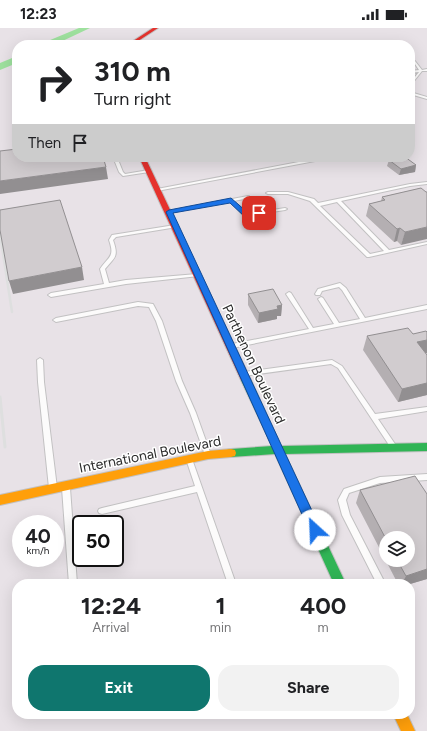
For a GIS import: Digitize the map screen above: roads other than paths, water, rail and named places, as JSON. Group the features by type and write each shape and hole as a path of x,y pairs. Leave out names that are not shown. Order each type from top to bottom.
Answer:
{"main road":[{"path":"137,40 156,28"},
{"name":"Parthenon Boulevard","path":"144,162 169,212 338,579"},
{"name":"International Boulevard","path":"0,500 208,455 278,450 427,447"},
{"path":"402,719 408,731"}],"lane":[{"path":"415,63 421,71"},
{"path":"415,72 427,70"},
{"path":"415,79 421,71"},
{"path":"415,94 427,98"},
{"path":"117,162 121,172 124,175 149,171"},
{"path":"157,190 305,162"},
{"path":"317,205 410,185 427,183"},
{"path":"268,193 294,194 312,200 369,256 427,243"},
{"path":"169,212 248,197"},
{"path":"231,200 246,214 285,209"},
{"path":"337,200 388,252"},
{"path":"108,285 102,269 114,256 115,252 111,240 114,236 175,226"},
{"path":"51,296 126,282 198,275"},
{"path":"338,325 320,295 340,285 364,320"},
{"path":"289,294 312,330"},
{"path":"56,320 138,304 150,305 159,321 179,381 193,413 208,455"},
{"path":"230,346 427,307"},
{"path":"40,360 41,382 53,488"},
{"path":"243,374 332,362 340,367 394,448"},
{"path":"373,417 427,409"},
{"path":"189,459 230,579"},
{"path":"379,579 346,515 342,500 347,491 380,480 427,477"},
{"path":"66,485 73,579"},
{"path":"102,511 199,488"}],"waterway":[{"path":"58,40 86,28"},
{"path":"0,67 12,61"}],"railway":[{"path":"0,234 12,312"},
{"path":"0,397 5,447"}]}
